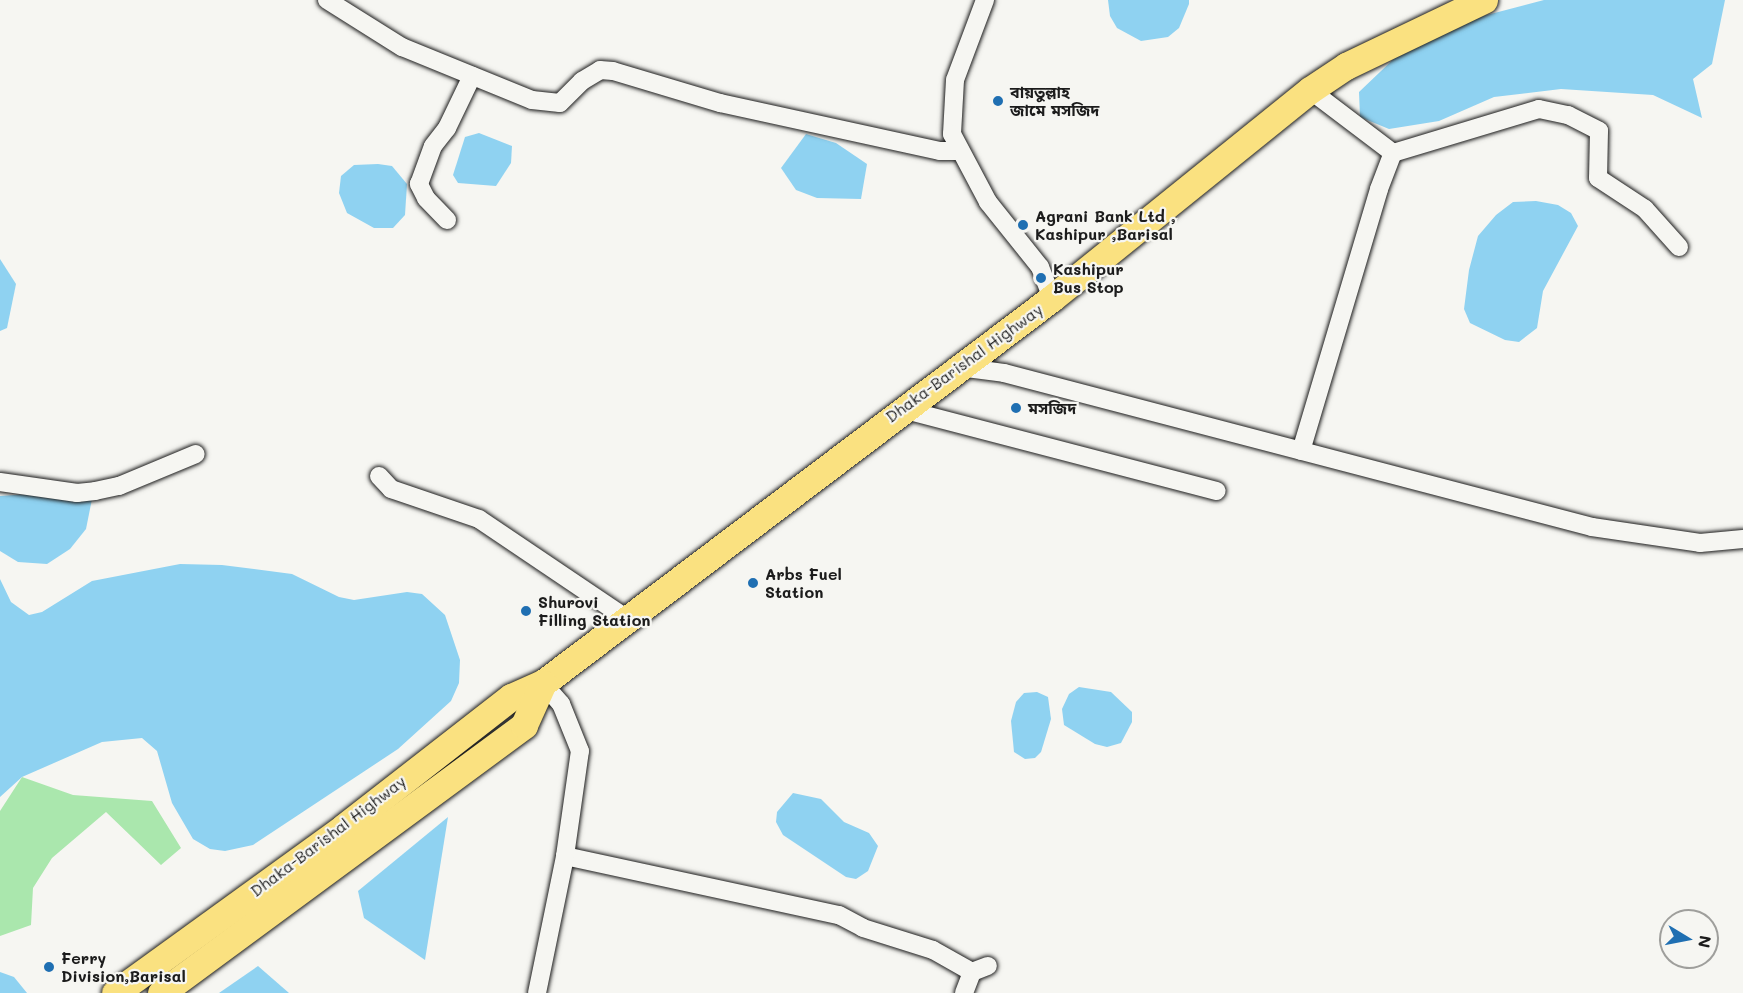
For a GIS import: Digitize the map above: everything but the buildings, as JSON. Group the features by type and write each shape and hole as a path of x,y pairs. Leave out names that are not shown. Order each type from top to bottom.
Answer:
{"highway":[{"name":"Dhaka-Barishal Highway","path":"114,993 344,827 511,697 543,683 902,409 1052,298 1310,90 1346,66 1484,0"},
{"name":"Dhaka-Barishal Highway","path":"161,993 524,725 543,683"}],"street":[{"path":"327,0 402,46 532,100 560,104 582,81 600,70 613,71 720,103 940,151 959,151"},
{"path":"985,0 951,99 952,134 988,202 1040,267 1052,298"},
{"path":"447,220 426,198 419,184 433,146 447,128 472,76"},
{"path":"1310,90 1332,109 1393,153"},
{"path":"1393,153 1539,109 1568,115 1599,131 1598,178 1645,209 1679,247"},
{"path":"1301,451 1378,189 1393,153"},
{"path":"959,367 1004,373 1592,528 1700,543 1743,539"},
{"path":"902,409 1216,491"},
{"path":"0,482 77,493 95,491 119,486 196,454"},
{"path":"379,476 391,489 479,519 626,618"},
{"path":"537,993 565,856 580,751 561,704 543,683"},
{"path":"565,856 839,915 863,928 933,950 980,969 964,993"}],"green space":[{"path":"22,777 73,795 152,801 181,848 161,865 106,812 52,858 33,888 31,925 0,936 0,811"}],"water":[{"path":"1108,0 1189,0 1189,4 1179,28 1168,37 1141,41 1117,28 1110,16"},
{"path":"1544,0 1725,0 1712,64 1693,79 1702,118 1653,95 1561,89 1494,97 1439,121 1389,129 1360,117 1359,92 1402,51 1483,16"},
{"path":"479,133 512,146 511,163 496,186 458,183 453,175 465,137"},
{"path":"806,134 836,143 867,164 861,199 817,198 796,190 781,168"},
{"path":"354,165 392,166 407,184 405,215 393,228 374,228 347,213 339,193 341,176"},
{"path":"1536,201 1558,205 1571,213 1578,226 1543,291 1537,328 1519,342 1505,340 1470,323 1464,309 1469,270 1478,236 1496,215 1513,202"},
{"path":"0,259 16,284 7,328 0,331"},
{"path":"42,493 92,499 86,529 70,549 47,564 18,562 0,551 0,496"},
{"path":"180,564 222,565 292,574 339,597 354,600 407,592 422,594 445,615 460,660 459,683 451,701 398,749 253,845 225,851 210,849 193,839 172,803 157,751 142,738 102,742 22,777 0,797 0,579 11,602 29,615 42,612 92,581"},
{"path":"1079,687 1111,692 1132,712 1132,722 1121,743 1107,747 1095,744 1064,725 1062,709 1069,694"},
{"path":"1037,692 1048,697 1051,719 1041,752 1035,758 1025,759 1014,752 1011,721 1016,702 1024,693"},
{"path":"793,793 821,799 844,822 869,833 878,846 868,871 856,879 846,877 783,835 776,822 777,812"},
{"path":"448,817 425,960 364,918 358,891"},
{"path":"258,966 289,993 219,993"},
{"path":"0,972 14,977 27,993 0,993"}],"place":[{"name":"বায়তুল্লাহ জামে মসজিদ","path":"998,101"},
{"name":"Agrani Bank Ltd , Kashipur ,Barisal","path":"1023,225"},
{"name":"Kashipur Bus Stop","path":"1041,278"},
{"name":"মসজিদ","path":"1016,408"},
{"name":"Arbs Fuel Station","path":"753,583"},
{"name":"Shurovi Filling Station","path":"526,611"},
{"name":"Ferry Division,Barisal","path":"49,967"}]}
